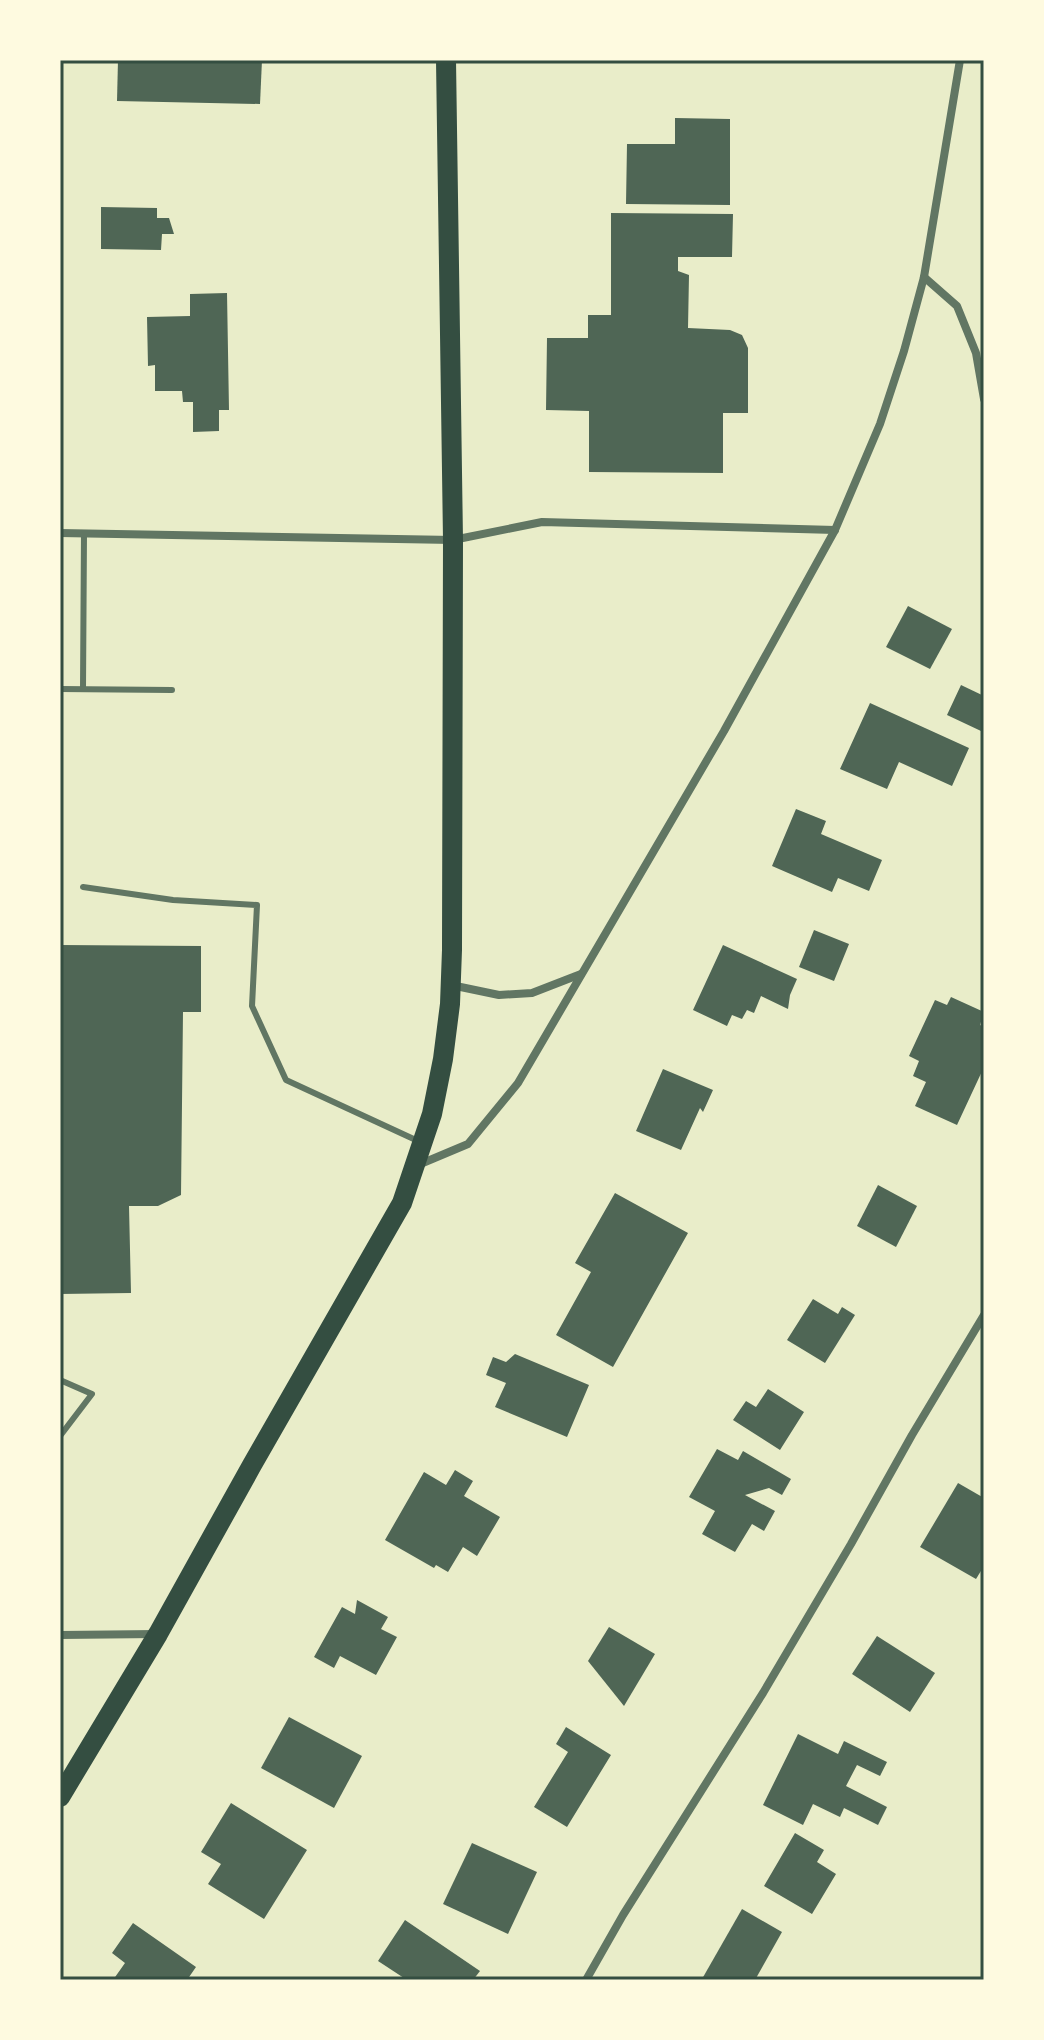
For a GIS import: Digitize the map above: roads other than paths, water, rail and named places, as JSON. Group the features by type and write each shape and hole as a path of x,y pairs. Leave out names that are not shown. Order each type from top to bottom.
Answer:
{"main road":[{"path":"60,1797 158,1634 402,1203 432,1114 443,1059 451,985 453,540 446,60"}],"street":[{"path":"416,1166 468,1144 518,1083 724,731 835,530 880,424 924,277 960,60"},
{"path":"924,277 957,306 976,353 984,399"},
{"path":"60,533 453,540 542,522 835,530"},
{"path":"451,985 509,995 532,993 582,974"},
{"path":"586,1980 623,1915 771,1679 984,1315"},
{"path":"60,1635 158,1634"}],"lane":[{"path":"83,688 84,534"},
{"path":"60,689 172,690"},
{"path":"83,887 173,900 257,905 252,1006 286,1080 423,1143"},
{"path":"60,1380 92,1394 60,1436"}]}
